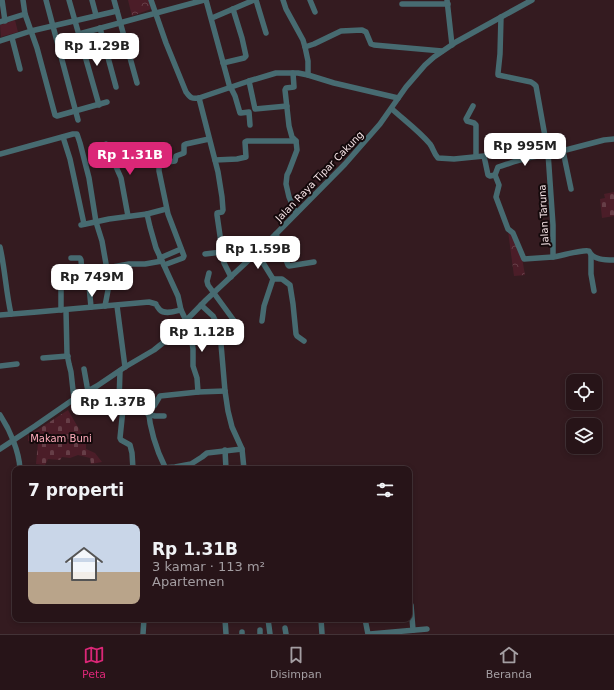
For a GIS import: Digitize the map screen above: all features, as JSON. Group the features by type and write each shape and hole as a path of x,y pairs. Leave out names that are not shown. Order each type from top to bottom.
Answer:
{"street":[{"path":"2,0 2,21 25,14"},
{"path":"23,0 25,14 37,48 56,116 107,102"},
{"path":"46,0 78,120"},
{"path":"69,0 99,104"},
{"path":"92,0 96,15"},
{"path":"114,0 136,83"},
{"path":"151,0 166,43 186,92 190,98 199,98 249,81 276,74 293,73 308,75 334,83 398,98"},
{"path":"79,34 205,0 212,18 230,88 235,96 240,113 249,112 250,125"},
{"path":"212,18 255,0 266,33"},
{"path":"283,0 291,20 303,40 308,61 308,75"},
{"path":"310,0 315,12"},
{"name":"Jalan Raya Tipar Cakung","path":"0,449 74,399 154,350 169,338 201,305 257,253 345,164 380,124 406,87 425,65 434,57 475,31 532,0"},
{"path":"402,4 448,2 452,45"},
{"path":"223,63 244,58 246,56 233,9"},
{"path":"0,41 117,10"},
{"name":"Jalan Taruna","path":"501,17 498,75 534,84 536,86 548,154 553,225 553,257 577,253 585,250 589,251 591,255 596,258 614,260"},
{"path":"100,28 116,88"},
{"path":"305,47 341,31 362,30 366,32 369,41 374,45 443,51"},
{"path":"475,31 475,38"},
{"path":"12,38 20,69"},
{"path":"293,73 294,87 286,88 285,90 290,132 296,141 297,150 287,175 286,184 289,197 296,213"},
{"path":"249,81 255,109 287,106"},
{"path":"199,98 218,172 223,211 217,214 222,252 230,277"},
{"path":"473,106 466,118 467,121 475,123 476,156"},
{"path":"392,109 428,142 438,158 454,159 484,156 488,175 495,175"},
{"path":"0,154 77,134 89,178 96,222 102,241 110,285 105,306"},
{"path":"63,137 70,159 82,225 147,214 166,208"},
{"path":"553,257 524,259 513,233 508,229 496,198 499,185 495,175 498,167 523,158 563,151 604,140 614,139"},
{"path":"107,268 183,258 184,256 166,208 159,164 175,161 176,156 184,153 184,145 186,144 210,140"},
{"path":"534,144 546,140"},
{"path":"215,160 237,159 246,156 245,142 247,141 296,141"},
{"path":"106,144 121,178 128,216"},
{"path":"563,151 571,189"},
{"path":"147,214 156,248 178,296 181,310 187,321 191,334 193,366 197,378 198,392"},
{"path":"276,234 289,266 314,262"},
{"path":"0,247 11,314"},
{"path":"162,261 181,249"},
{"path":"205,254 222,252"},
{"path":"257,253 273,278"},
{"path":"591,255 594,291"},
{"path":"71,258 80,258 82,272 88,275 91,307"},
{"path":"209,273 207,283 235,322"},
{"path":"262,320 264,306 273,278"},
{"path":"273,278 282,279 290,284 293,298 296,335 304,341"},
{"path":"61,282 68,364 71,372 74,399"},
{"path":"0,315 152,302 156,304 162,312 181,310"},
{"path":"201,305 213,316 217,324 222,344 225,391 230,421 242,449 244,466"},
{"path":"117,306 125,367"},
{"path":"43,358 68,356"},
{"path":"0,366 17,364"},
{"path":"84,369 88,391"},
{"path":"120,371 119,402 123,409 120,438 130,445 133,466"},
{"path":"148,411 154,406 160,396 225,391"},
{"path":"122,406 148,411 155,416 164,416"},
{"path":"148,411 159,456 164,466"},
{"path":"0,415 7,426 13,441 20,466"},
{"path":"174,466 191,464 207,453 242,449"},
{"path":"225,450 226,466"},
{"path":"412,618 413,630"},
{"path":"143,634 144,622"},
{"path":"225,622 226,634"},
{"path":"268,622 270,634"},
{"path":"321,622 322,634"},
{"path":"366,622 369,634 426,629"}],"green space":[{"path":"128,0 149,0 151,9 132,16"},
{"path":"15,20 18,32 1,37 0,25"},
{"path":"614,192 614,216 602,218 600,199 605,198 604,194"},
{"path":"508,231 512,234 522,258 525,275 514,276"},
{"name":"Makam Buni","path":"68,410 86,441 86,449 95,453 102,462 91,464 90,458 78,455 70,458 62,457 60,460 48,459 45,465 36,464 38,443 28,441 28,436"}]}
